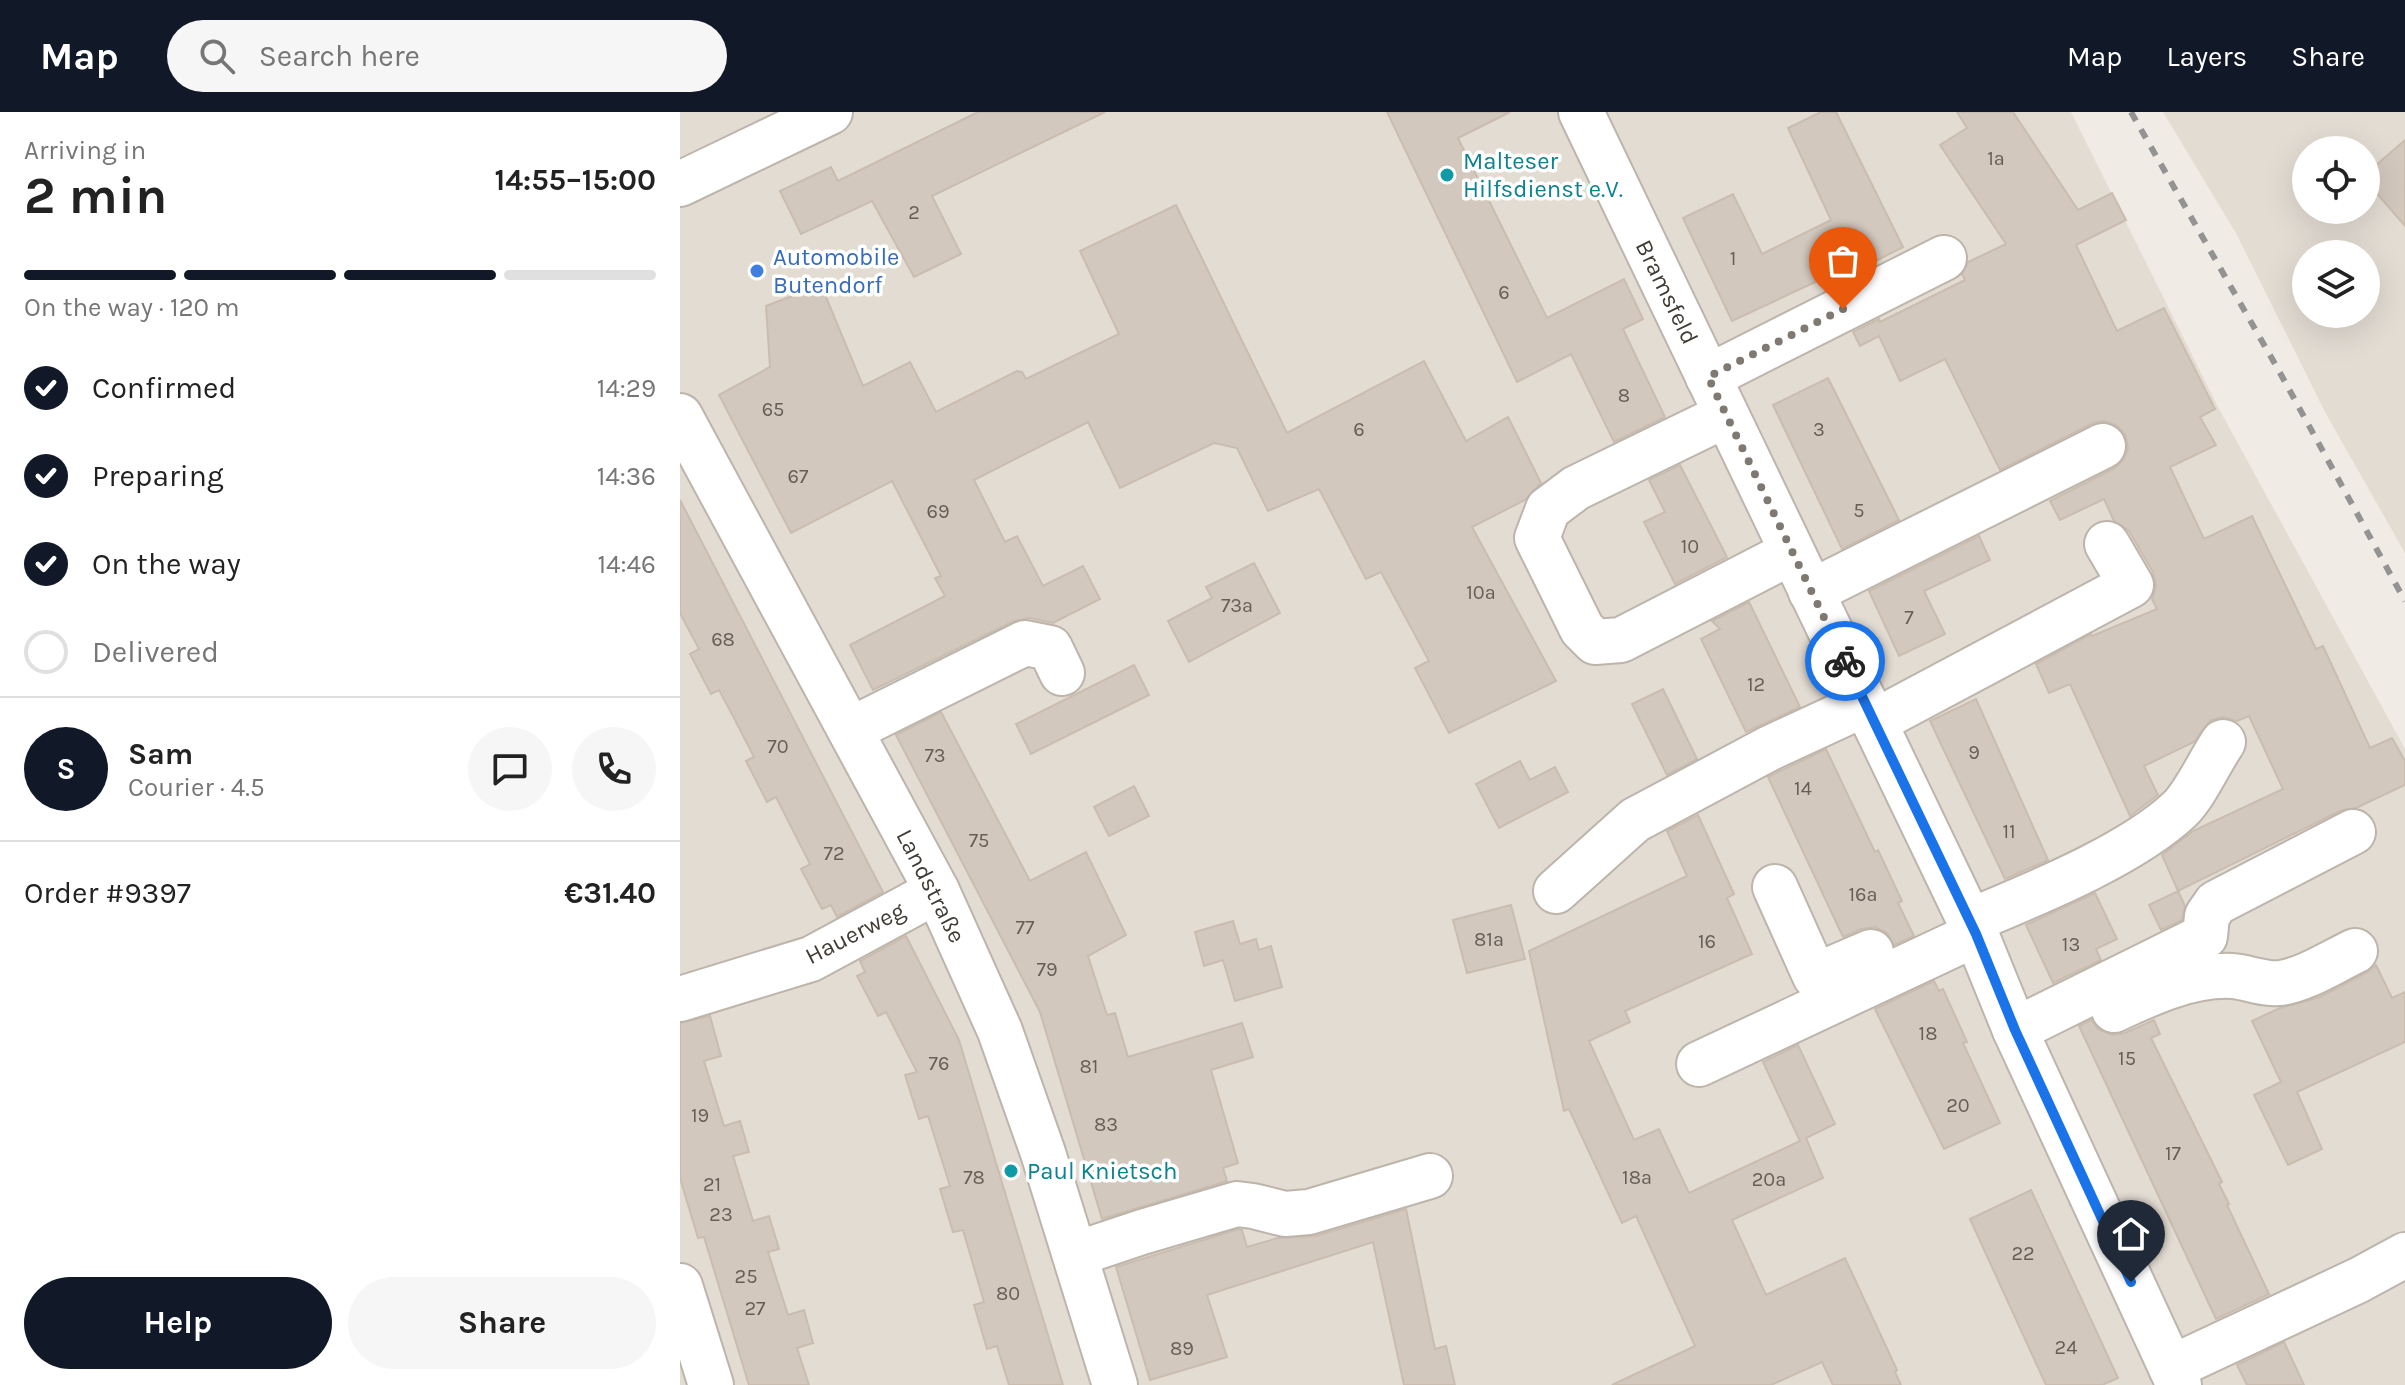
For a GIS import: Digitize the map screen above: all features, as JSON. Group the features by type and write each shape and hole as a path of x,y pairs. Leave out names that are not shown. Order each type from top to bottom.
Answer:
{"street":[{"path":"680,184 830,112"},
{"name":"Bramsfeld","path":"1581,112 1970,921 2020,1042 2175,1376"},
{"path":"1792,552 1621,640 1595,642 1582,629 1537,538 1548,509 1576,488 1717,396 1944,258"},
{"name":"Landstraße","path":"680,416 937,891 1000,1031 1076,1254 1115,1385"},
{"path":"1811,592 2103,446"},
{"path":"1556,891 1635,820 1770,748 1870,713 2131,585 2107,544"},
{"path":"850,730 1025,643 1050,648 1062,673"},
{"path":"1699,1064 1970,921 2029,896 2134,843 2181,807 2223,742"},
{"path":"2020,1042 2205,936 2207,916 2216,903 2353,832"},
{"path":"1775,887 1815,976 1896,942 1970,921"},
{"name":"Hauerweg","path":"680,999 811,959 937,891"},
{"path":"2020,1042 2190,980 2234,976 2276,983 2289,981 2355,951"},
{"path":"1076,1254 1237,1204 1285,1214 1309,1212 1430,1176"},
{"path":"2175,1376 2405,1255"},
{"path":"680,1286 711,1385"}],"shaded area":[{"path":"680,112 2071,112 2218,407 2405,749 2405,1385 680,1385"},
{"path":"2163,112 2405,112 2405,553 2325,412 2237,235"}],"building":[{"path":"978,112 1105,112 932,196 961,254 914,277 872,201 801,234 780,191 831,167 838,181"},
{"path":"1387,112 1510,112 1458,138 1547,318 1624,279 1643,319 1623,329 1665,417 1614,442 1571,354 1517,382"},
{"path":"1821,112 1836,112 1903,247 1831,287 1826,277 1732,321 1683,218 1733,194 1762,254 1831,220 1788,128"},
{"path":"1957,112 2013,112 2078,210 2112,193 2126,220 2076,245 2117,331 2164,308 2215,409 2200,417 2216,445 2170,467 2204,539 2252,516 2316,649 2323,646 2370,748 2392,738 2405,761 2405,785 2356,808 2342,810 2178,891 2162,855 2193,831 2283,789 2249,716 2237,721 2223,717 2211,720 2194,742 2144,766 2158,795 2130,816 2070,684 2049,693 2036,664 2091,634 2157,609 2152,599 2156,586 2153,572 2129,531 2114,521 2104,499 2060,520 2050,501 2115,468 2124,459 2128,448 2125,434 2116,425 2104,421 2093,423 2000,470 1945,359 1900,381 1879,336 1860,346 1853,332 1965,280 1962,274 1968,262 2006,244 1940,145 1967,128"},
{"path":"2405,140 2405,226 2380,197 2380,162"},
{"path":"1176,205 1287,433 1424,361 1466,441 1508,417 1541,483 1525,500 1472,527 1556,681 1449,733 1415,668 1429,661 1381,572 1366,579 1319,489 1268,511 1237,448 1214,443 1120,488 1088,422 974,480 1005,542 1017,536 1043,586 1083,566 1100,599 1053,623 1030,618 1014,621 873,690 850,645 945,596 935,578 941,576 892,481 791,533 719,395 770,367 766,306 821,285 863,386 910,362 936,412 1017,371 1022,372 1026,379 1119,334 1080,251"},
{"path":"1828,378 1899,520 1842,549 1773,405"},
{"path":"1680,465 1727,557 1675,584 1644,522 1665,512 1649,480"},
{"path":"680,500 883,892 837,917 831,905 822,909 801,869 810,864 776,797 767,802 746,761 754,757 734,718 719,690 711,694 690,654 699,649 680,613"},
{"path":"1979,536 1990,560 1924,591 1945,634 1899,656 1869,591"},
{"path":"1254,563 1280,613 1189,662 1168,621 1212,598 1206,587"},
{"path":"1749,602 1800,707 1746,732 1701,639 1720,629 1712,621"},
{"path":"1134,665 1149,695 1031,754 1016,724"},
{"path":"1663,689 1697,759 1667,775 1632,704"},
{"path":"1976,699 2048,860 2005,879 1930,721"},
{"path":"941,712 1030,881 1086,852 1126,935 1088,956 1107,1015 1115,1013 1128,1057 1242,1023 1253,1057 1211,1070 1238,1163 1223,1168 1227,1181 1102,1219 1040,1012 896,735"},
{"path":"1826,749 1902,901 1898,903 1914,936 1894,945 1887,933 1875,927 1843,937 1768,777"},
{"path":"1520,761 1530,780 1555,767 1568,792 1499,828 1476,784"},
{"path":"1134,786 1149,816 1109,836 1094,807"},
{"path":"1698,815 1734,894 1727,898 1752,954 1625,1011 1630,1022 1589,1041 1634,1140 1659,1129 1689,1193 1800,1141 1763,1062 1798,1045 1835,1124 1806,1138 1823,1178 1732,1220 1766,1295 1845,1258 1901,1385 1833,1385 1822,1362 1771,1385 1612,1385 1695,1346 1636,1216 1622,1223 1569,1109 1564,1111 1529,951 1687,876 1667,831"},
{"path":"2178,891 2185,906 2182,920 2161,930 2149,905"},
{"path":"2095,893 2117,939 2096,949 2101,960 2053,983 2026,925"},
{"path":"1511,905 1525,959 1467,973 1453,920"},
{"path":"1233,921 1240,944 1256,939 1259,950 1271,946 1282,987 1235,1001 1223,960 1204,966 1195,932"},
{"path":"906,936 959,1040 1063,1385 1009,1385 997,1346 987,1349 974,1305 984,1302 963,1230 953,1232 940,1189 950,1186 928,1116 919,1119 905,1075 917,1072 886,1012 878,1016 857,976 865,972 860,961"},
{"path":"2376,965 2392,998 2405,992 2405,1042 2297,1092 2322,1149 2288,1165 2254,1095 2281,1082 2252,1021 2280,1008 2320,997"},
{"path":"1934,981 1939,991 1943,989 1967,1042 1963,1043 2000,1123 1944,1149 1875,1009"},
{"path":"710,1016 721,1056 704,1061 724,1126 740,1121 749,1152 733,1156 753,1221 769,1216 779,1249 768,1252 788,1315 804,1310 813,1343 797,1348 809,1385 749,1385 704,1237 698,1238 680,1178 680,1023"},
{"path":"2091,1020 2099,1030 2113,1035 2154,1020 2160,1034 2151,1038 2222,1182 2219,1184 2227,1205 2269,1294 2216,1319 2079,1026"},
{"path":"2031,1190 2118,1378 2102,1385 2046,1385 1970,1219"},
{"path":"1406,1209 1435,1349 1446,1346 1455,1385 1404,1385 1373,1242 1207,1295 1227,1357 1150,1380 1116,1267 1239,1229 1247,1247 1278,1238 1316,1236"},
{"path":"2284,1342 2304,1385 2247,1385 2237,1365"}],"railway":[{"path":"2131,112 2279,371 2405,601"}],"way so far":[{"path":"1843,309 1708,377 1845,661"}],"place":[{"name":"Malteser Hilfsdienst e.V.","path":"1447,175"},
{"name":"Automobile Butendorf","path":"757,271"},
{"name":"Paul Knietsch","path":"1011,1171"}],"route":[{"path":"1845,661 1976,934 2015,1030 2131,1282"}]}
